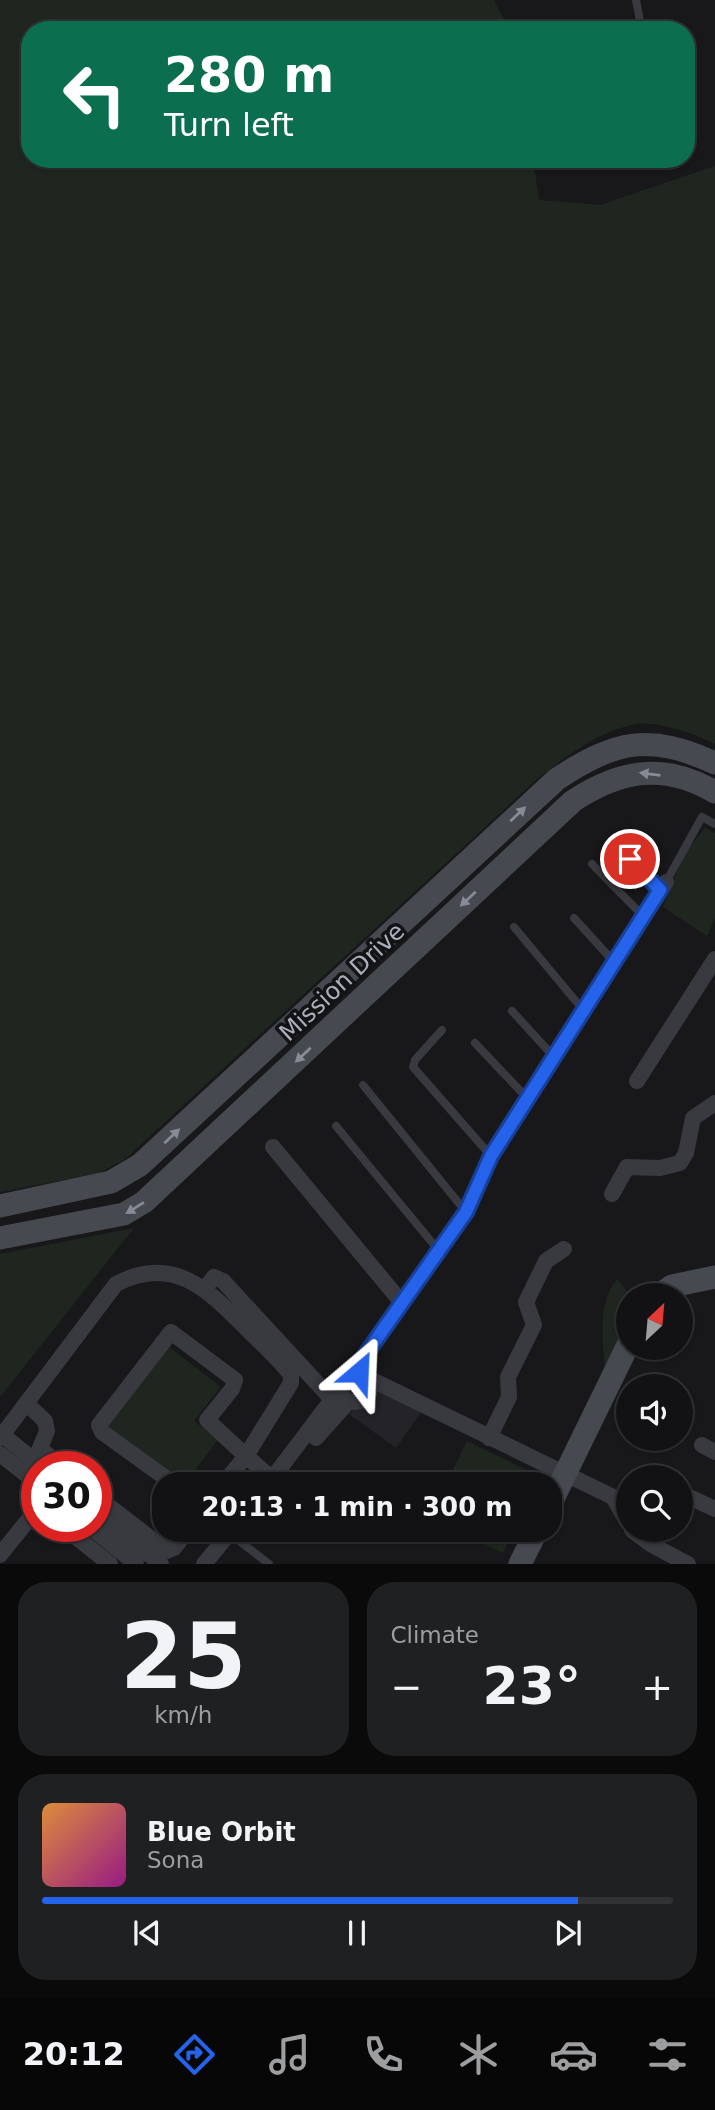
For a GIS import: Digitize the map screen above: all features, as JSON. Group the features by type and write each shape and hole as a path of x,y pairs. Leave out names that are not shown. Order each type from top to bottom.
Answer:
{"street":[{"name":"Mission Drive","path":"0,1206 111,1182 140,1165 557,779 584,761 614,750 664,744 715,763"},
{"name":"Mission Drive","path":"0,1238 124,1214 144,1202 166,1185 573,801 592,788 613,778 637,773 681,778 715,792"},
{"path":"361,1375 402,1303 466,1212 491,1156 663,886"},
{"path":"637,1081 715,958"},
{"path":"612,1194 627,1167 660,1168 680,1163 686,1153 693,1118 715,1103"},
{"path":"273,1147 402,1303"},
{"path":"489,1438 509,1397 508,1377 534,1325 526,1302 546,1261 564,1249"},
{"path":"22,1451 1,1435 116,1284 137,1275 161,1272 177,1275 204,1289 291,1375 290,1383 246,1456 233,1472"},
{"path":"204,1289 214,1278 223,1281 340,1399 359,1402 368,1396 371,1387 361,1375"},
{"path":"688,1283 715,1278"},
{"path":"157,1472 102,1433 99,1425 171,1332 235,1380 232,1389 207,1420 263,1472"},
{"path":"562,1479 621,1360"},
{"path":"283,1472 340,1399 345,1376 361,1375 565,1472 613,1497 616,1502"},
{"path":"26,1403 46,1421 47,1430 40,1448 43,1451"},
{"path":"0,1454 21,1470"},
{"path":"693,1499 715,1509"},
{"path":"112,1514 152,1541"},
{"path":"112,1526 134,1559"},
{"path":"0,1555 21,1529"},
{"path":"82,1542 110,1564"},
{"path":"111,1542 134,1559 161,1564"},
{"path":"154,1542 167,1551 179,1542"},
{"path":"204,1564 227,1542"},
{"path":"217,1564 231,1542"},
{"path":"520,1564 531,1542"},
{"path":"648,1542 688,1564"}],"lane":[{"path":"636,0 640,21"},
{"path":"615,844 663,886 702,817 715,824"},
{"path":"592,864 645,917"},
{"path":"574,918 614,962"},
{"path":"514,927 584,1011"},
{"path":"512,1010 554,1057"},
{"path":"442,1030 415,1060 413,1067 491,1156"},
{"path":"475,1043 528,1099"},
{"path":"363,1085 466,1212"},
{"path":"336,1126 439,1251"},
{"path":"246,1542 269,1564"}],"shaded area":[{"path":"0,0 494,0 504,21 21,21 21,168 534,168 539,200 600,205 715,166 715,744 676,729 655,724 636,724 608,732 583,746 536,780 124,1160 96,1174 0,1192"},
{"path":"705,828 715,833 715,918 707,936 663,907 684,854"},
{"path":"134,1228 0,1397 0,1254"},
{"path":"617,1279 620,1283 616,1283 616,1348 605,1371 604,1311"},
{"path":"167,1345 221,1387 194,1421 218,1440 193,1472 161,1472 103,1427"},
{"path":"378,1389 422,1411 396,1448 349,1414"},
{"path":"467,1441 531,1472 452,1472"},
{"path":"480,1542 508,1542 503,1553"}],"route":[{"path":"359,1372 354,1371 466,1212 491,1156 660,890 630,859"}]}
